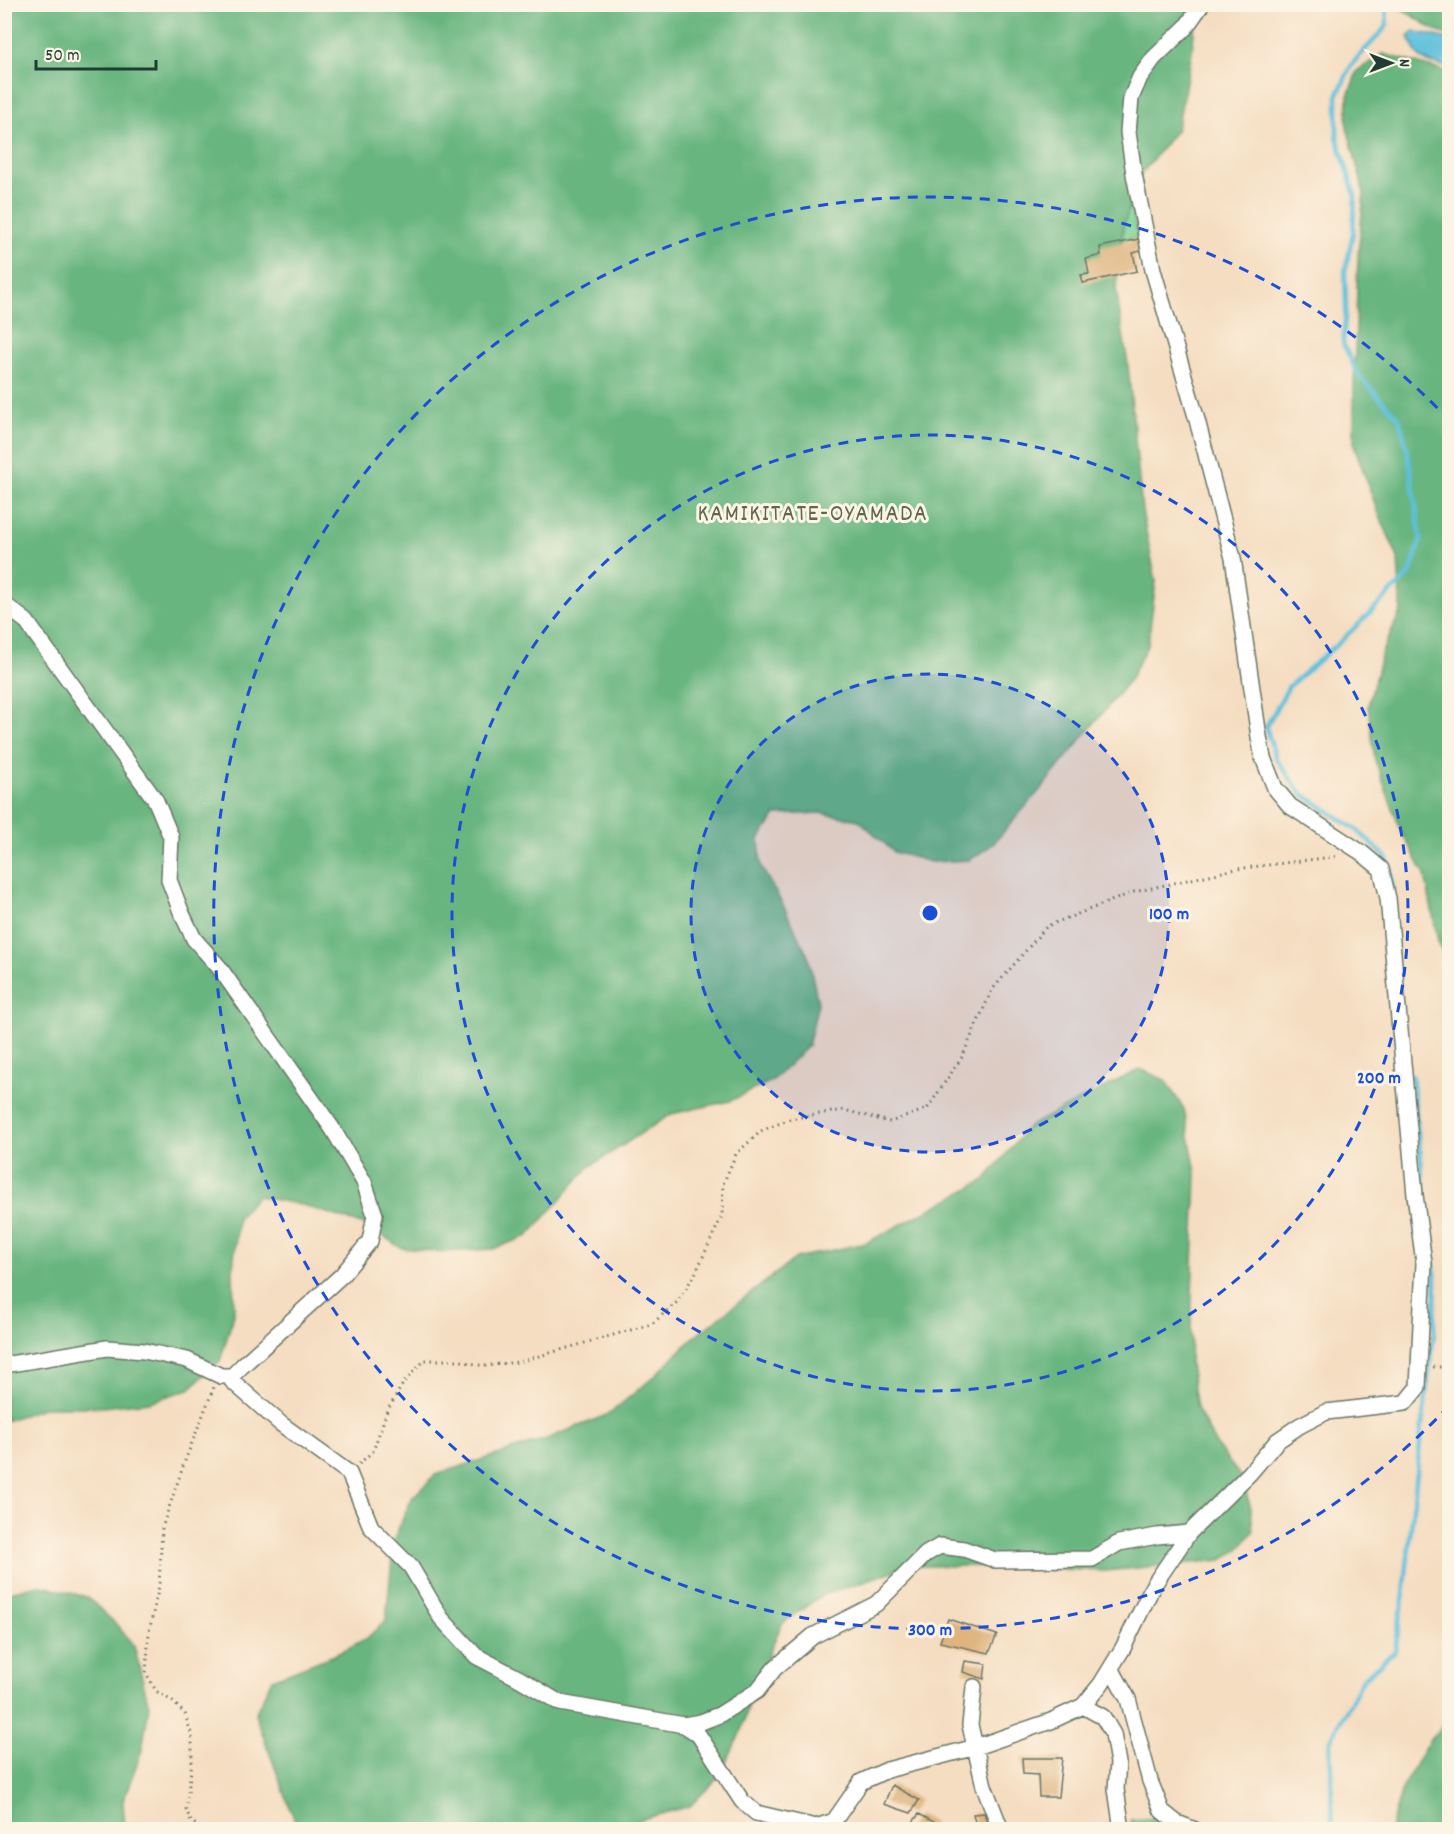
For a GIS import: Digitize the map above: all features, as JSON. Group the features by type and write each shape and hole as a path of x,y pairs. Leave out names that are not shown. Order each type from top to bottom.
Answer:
{"street":[{"path":"684,1725 698,1734 742,1802 756,1813 814,1828 839,1825 861,1782 887,1770 976,1747 1051,1721 1083,1706 1111,1668 1153,1586 1189,1533 1250,1473 1277,1441 1299,1426 1326,1413 1405,1403 1418,1387 1424,1263 1415,1194 1388,898 1381,869 1362,853 1290,806 1275,788 1263,758 1258,737 1233,558 1197,420 1153,270 1134,174 1128,132 1131,98 1140,77 1154,58 1186,27 1202,4"},
{"path":"4,604 26,621 156,801 171,837 169,880 194,939 219,966 332,1128 364,1182 375,1215 370,1241 342,1275 232,1378"},
{"path":"4,1365 107,1348 144,1351 187,1360 221,1376 232,1378 281,1424 349,1473 370,1527 411,1567 441,1618 476,1656 560,1703 684,1725 719,1715 757,1691 775,1668 813,1636 876,1604 926,1554 940,1546 964,1549 995,1560 1092,1559 1119,1543 1189,1533"},
{"path":"1111,1668 1128,1699 1150,1781 1162,1810 1177,1823 1194,1830"},
{"path":"974,1687 970,1725 984,1785 1001,1830"},
{"path":"1083,1706 1103,1717 1113,1734 1118,1763 1116,1789 1122,1830"}],"path":[{"path":"349,1473 373,1451 387,1411 404,1382 425,1360 457,1360 484,1366 518,1362 652,1324 678,1301 695,1274 722,1216 723,1184 736,1154 761,1131 790,1119 844,1110 890,1122 927,1109 962,1057 992,990 1047,926 1134,892 1236,869 1362,853"},
{"path":"206,1830 191,1822 186,1809 192,1761 192,1736 185,1714 172,1701 156,1691 146,1673 149,1632 159,1586 162,1528 214,1386 232,1378"}],"green space":[{"path":"5,5 1197,5 1192,52 1177,129 1142,173 1124,223 1116,289 1128,365 1142,511 1156,581 1148,644 1131,678 1040,790 993,844 970,860 931,862 894,852 859,820 821,813 776,815 759,839 761,867 808,956 818,1003 808,1046 772,1081 730,1101 671,1114 589,1167 528,1236 493,1249 444,1252 401,1248 368,1226 302,1205 257,1196 238,1218 233,1268 234,1314 220,1361 189,1389 149,1402 102,1407 46,1407 5,1421"},
{"path":"1399,5 1449,5 1449,35 1436,31"},
{"path":"1383,54 1449,72 1449,969 1438,941 1425,875 1401,831 1375,760 1368,706 1382,652 1401,610 1398,558 1376,507 1354,445 1358,255 1364,193 1347,127 1348,96 1357,71"},
{"path":"1130,193 1138,237 1096,245"},
{"path":"1140,1069 1165,1080 1184,1109 1196,1172 1190,1364 1197,1408 1216,1445 1241,1477 1251,1508 1253,1532 1238,1550 1222,1560 1105,1571 989,1566 908,1566 821,1596 782,1624 756,1682 740,1734 719,1777 690,1806 614,1829 298,1829 255,1714 272,1679 337,1654 367,1638 386,1620 394,1539 412,1498 435,1475 549,1438 609,1414 656,1375 694,1337 796,1258 866,1243 985,1180 1029,1126"},
{"path":"38,1585 87,1597 116,1624 134,1646 149,1706 142,1750 123,1801 125,1829 5,1829 5,1593"},
{"path":"1449,1720 1449,1829 1390,1829 1403,1786 1430,1739"},
{"path":"1154,1819 1177,1829 1132,1829 1131,1820"}],"water":[{"path":"1414,31 1449,39 1449,68 1423,60 1419,56 1409,36"}],"building":[{"path":"1139,239 1141,251 1133,253 1137,271 1083,283 1081,275 1089,274 1086,259 1101,255 1100,247"},
{"path":"948,1619 997,1635 989,1653 940,1642"},
{"path":"965,1661 986,1664 984,1679 963,1672"},
{"path":"1022,1758 1062,1758 1058,1797 1039,1797 1038,1775 1023,1774"},
{"path":"892,1785 919,1800 911,1813 884,1804"},
{"path":"984,1813 990,1830 977,1830 973,1814"},
{"path":"919,1814 934,1822 930,1830 907,1830"}],"waterway":[{"path":"1386,4 1387,26 1352,64 1337,96 1337,137 1355,196 1353,233 1345,272 1346,307 1343,343 1358,375 1399,418 1407,448 1421,539 1410,574 1340,642 1289,686 1266,727 1276,759 1301,793 1357,830 1387,858 1393,889"},
{"path":"1333,1830 1330,1741 1363,1679 1395,1651 1404,1594 1434,1335 1436,1279 1412,1076"}],"district":[{"name":"KAMIKITATE-OYAMADA","path":"813,512"}]}
